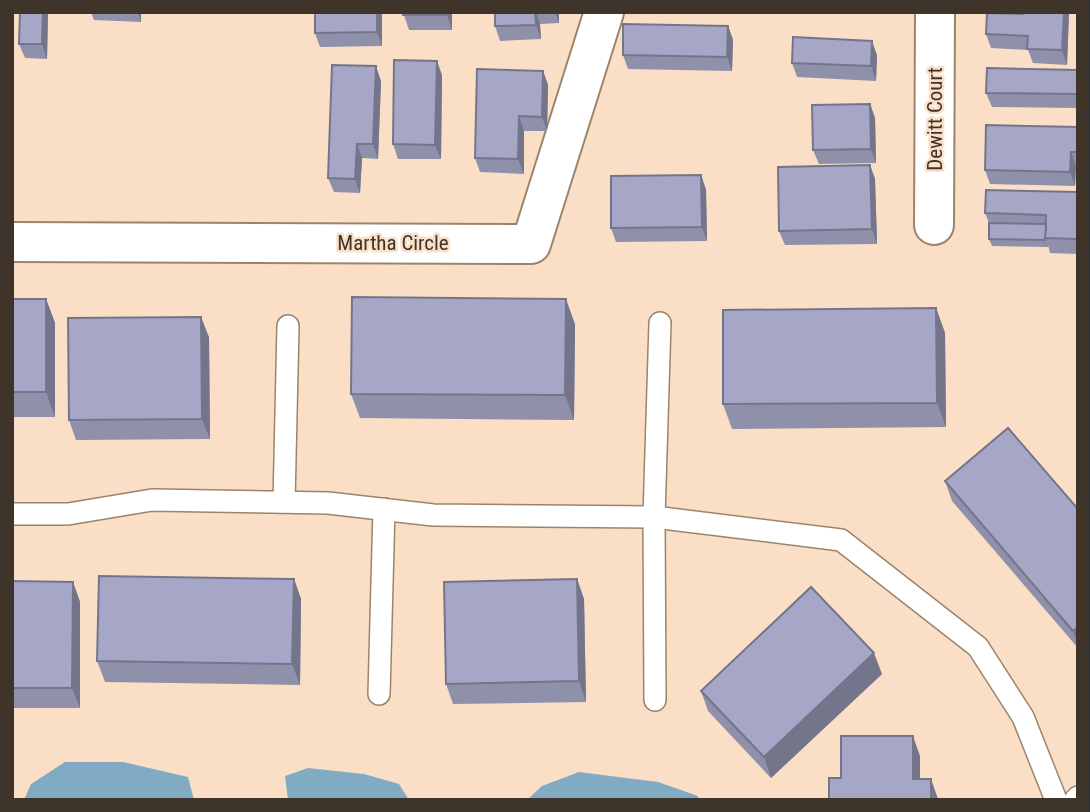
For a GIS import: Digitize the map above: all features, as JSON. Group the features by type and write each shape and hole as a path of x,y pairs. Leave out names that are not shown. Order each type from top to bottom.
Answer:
{"street":[{"name":"Martha Circle","path":"12,242 531,244 604,12"},
{"name":"Dewitt Court","path":"934,225 935,12"}],"lane":[{"path":"655,700 653,517 660,323"},
{"path":"284,502 288,326"},
{"path":"12,514 68,514 152,500 328,503 433,515 653,517 841,540 978,647 1023,717 1056,800"},
{"path":"379,694 384,509"}],"water":[{"path":"65,762 123,762 188,777 194,800 24,800 31,784"},
{"path":"308,768 364,774 399,784 409,800 288,800 285,776"},
{"path":"579,772 658,782 698,796 699,800 527,800 542,786"}],"building":[{"path":"20,12 43,12 42,44 19,44"},
{"path":"315,12 377,12 377,32 315,33"},
{"path":"403,12 447,12 447,15 403,15"},
{"path":"495,12 535,12 536,25 495,26"},
{"path":"1064,12 1062,50 1027,49 1028,36 986,34 987,13"},
{"path":"623,24 728,26 727,57 623,55"},
{"path":"793,37 872,41 871,66 792,63"},
{"path":"394,60 437,61 435,145 393,144"},
{"path":"332,65 376,66 373,144 357,144 355,179 328,178"},
{"path":"987,68 1078,70 1078,94 986,93"},
{"path":"477,69 543,71 542,117 519,116 518,159 475,158"},
{"path":"870,104 871,149 813,150 812,105"},
{"path":"986,125 1078,127 1078,152 1071,152 1070,172 985,170"},
{"path":"870,165 872,229 779,231 778,167"},
{"path":"701,175 702,227 611,228 611,176"},
{"path":"986,190 1078,192 1078,239 1045,238 1046,215 985,213"},
{"path":"989,223 1046,224 1045,240 989,239"},
{"path":"352,297 566,299 565,395 351,394"},
{"path":"12,299 46,299 46,392 12,392"},
{"path":"936,308 937,403 723,404 723,310"},
{"path":"201,317 202,419 69,420 68,318"},
{"path":"1008,428 1078,509 1078,627 1073,631 945,481"},
{"path":"99,576 294,579 292,664 97,661"},
{"path":"577,579 579,681 446,684 444,582"},
{"path":"12,581 73,582 72,688 12,688"},
{"path":"811,587 874,653 764,757 701,691"},
{"path":"841,736 913,736 913,779 931,779 931,800 829,800 829,778 841,778"}]}
